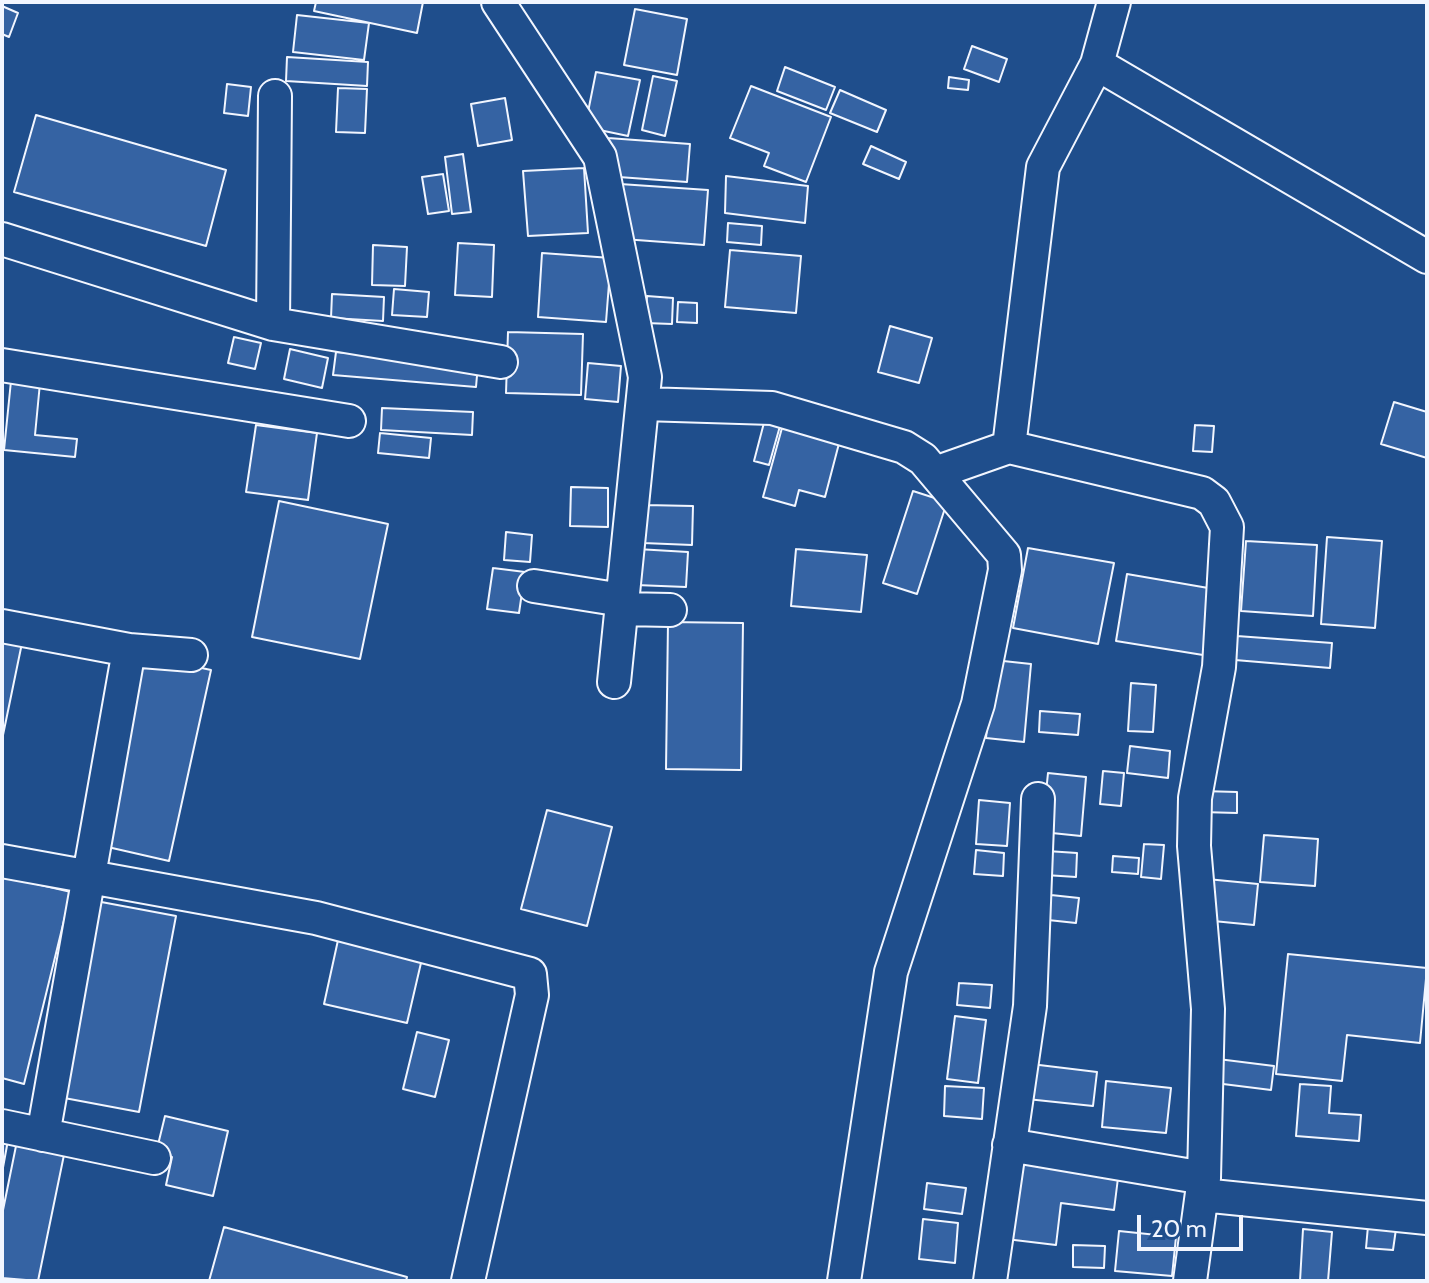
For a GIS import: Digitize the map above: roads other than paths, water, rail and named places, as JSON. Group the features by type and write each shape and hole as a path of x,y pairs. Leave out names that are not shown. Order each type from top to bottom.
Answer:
{"street":[{"path":"498,2 600,157 645,377 614,682"},
{"path":"1009,447 1043,167 1097,64 1114,2"},
{"path":"1097,64 1427,257"},
{"path":"273,324 275,96"},
{"path":"2,239 273,324 501,362"},
{"path":"2,365 349,421"},
{"path":"643,404 772,408 904,447 923,459 1002,550 1005,570 978,704 891,972 844,1281"},
{"path":"935,473 1009,447 1202,493 1214,502 1227,527 1219,667 1195,798 1194,846 1208,1009 1203,1187 1190,1281"},
{"path":"534,586 622,604 670,610"},
{"path":"2,626 129,650 191,655"},
{"path":"43,1135 129,650"},
{"path":"990,1281 1030,1006 1038,799"},
{"path":"2,861 316,918 530,974 532,995 468,1281"},
{"path":"2,1126 154,1158"},
{"path":"1009,1145 1203,1187 1427,1218"}]}
